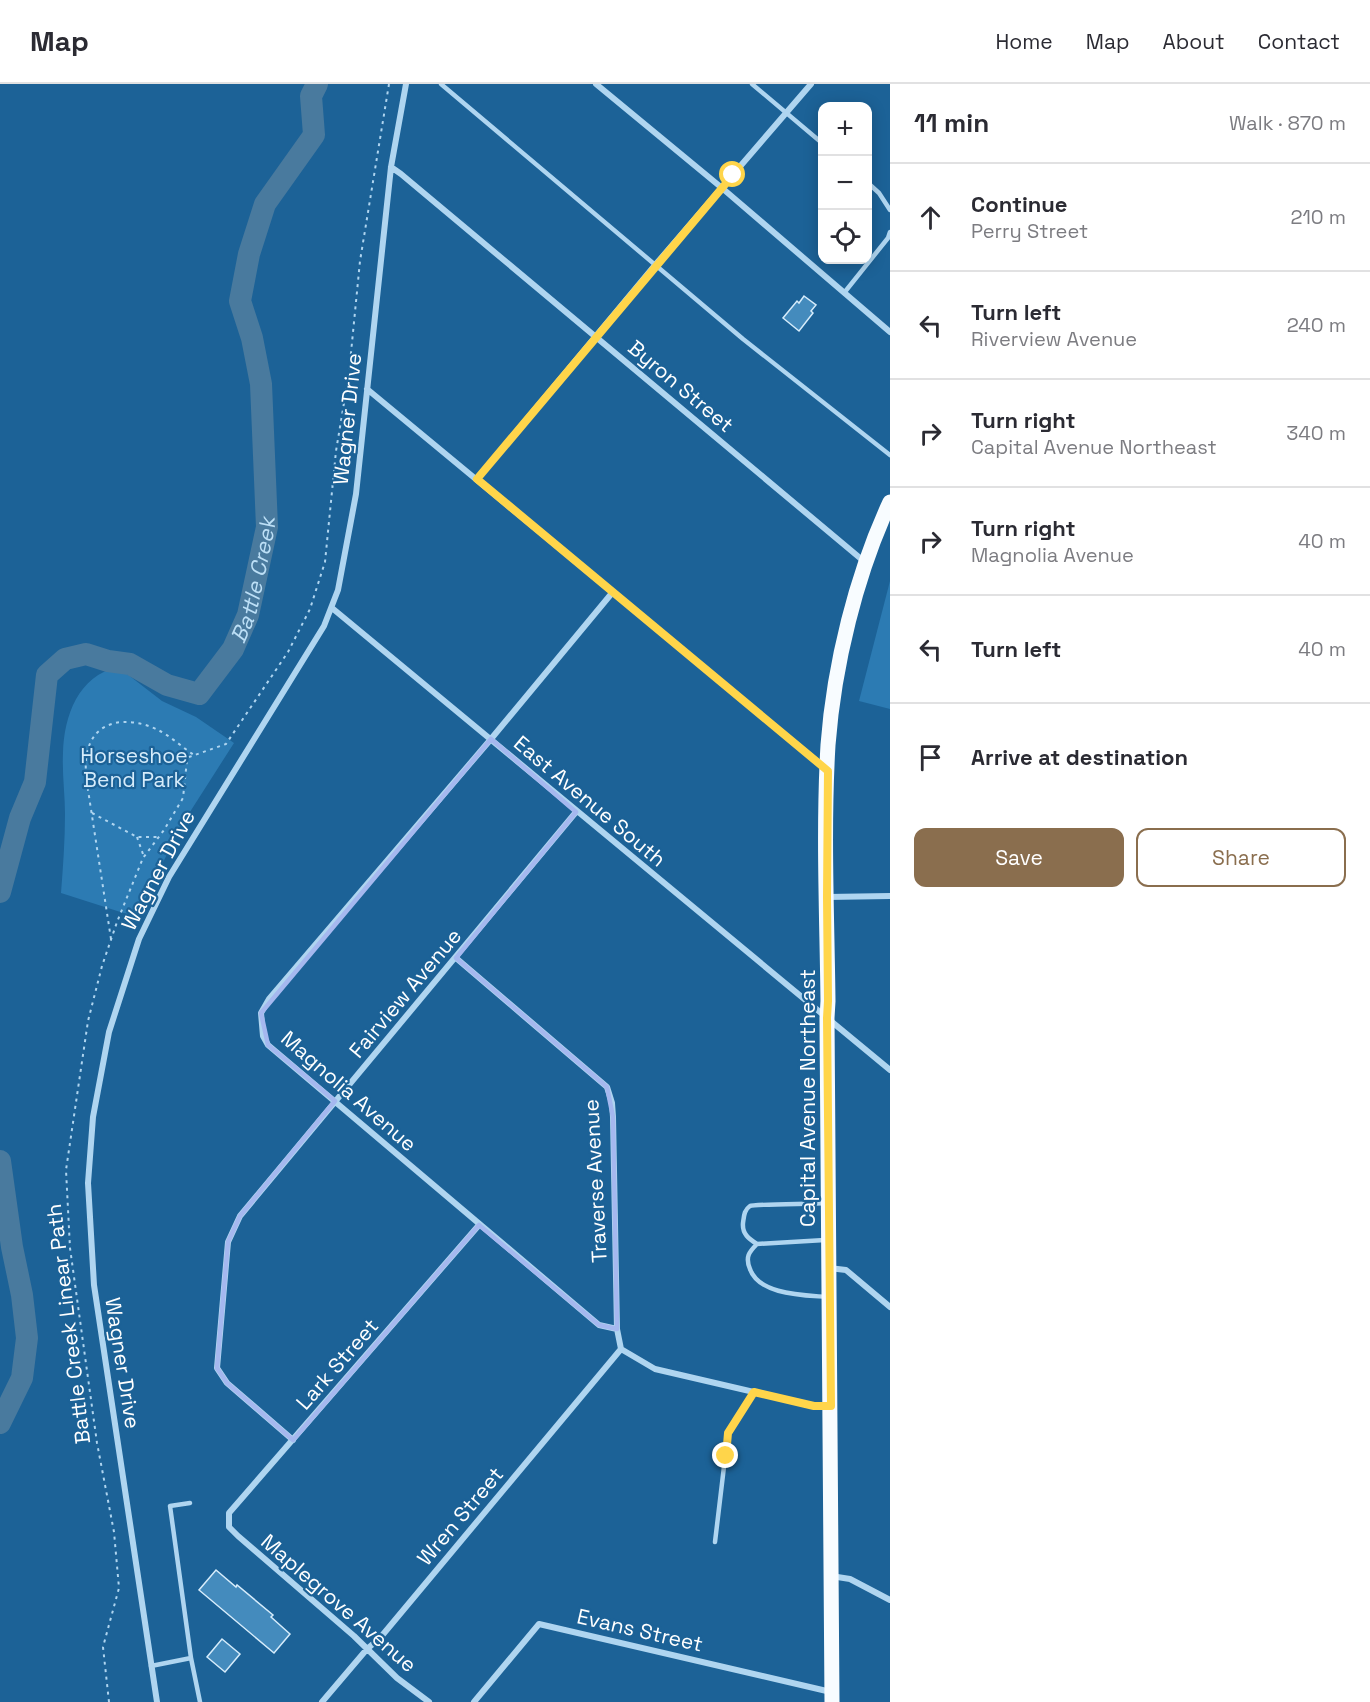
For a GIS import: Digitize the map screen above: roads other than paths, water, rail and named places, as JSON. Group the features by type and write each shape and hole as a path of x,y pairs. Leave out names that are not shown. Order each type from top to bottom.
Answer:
{"main road":[{"name":"Capital Avenue Northeast","path":"832,1697 827,1018 828,744 840,666 853,607 866,563 890,502"}],"street":[{"name":"Wagner Drive","path":"157,1702 94,1285 88,1183 93,1117 109,1032 139,939 169,876 281,697 324,626 332,608 345,558 356,494 391,167 406,84"},
{"path":"596,84 890,332"},
{"path":"477,479 810,84"},
{"name":"Byron Street","path":"391,167 866,563"},
{"path":"367,389 828,771"},
{"name":"Magnolia Avenue","path":"612,592 491,739 269,999 261,1013 263,1035 268,1045 599,1325 617,1329"},
{"name":"East Avenue South","path":"332,608 890,1070"},
{"name":"Fairview Avenue","path":"294,1440 227,1383 217,1368 228,1242 240,1216 576,812"},
{"path":"827,897 890,896"},
{"name":"Traverse Avenue","path":"456,958 607,1087 613,1117 617,1329"},
{"name":"Lark Street","path":"229,1527 229,1513 479,1225"},
{"path":"830,1268 846,1270 890,1306"},
{"path":"617,1329 621,1349 655,1369 814,1406 831,1406"},
{"name":"Wren Street","path":"322,1702 395,1620 621,1349"},
{"name":"Maplegrove Avenue","path":"229,1527 397,1678 429,1702"},
{"path":"831,1576 850,1579 890,1600"},
{"name":"Evans Street","path":"474,1702 539,1624 832,1697"}],"lane":[{"path":"441,84 743,339 890,455"},
{"path":"752,84 818,140"},
{"path":"872,187 879,193 890,210"},
{"path":"844,293 888,238 890,232"},
{"path":"829,1203 750,1206 744,1214 742,1229 747,1238 757,1244 829,1240"},
{"path":"757,1244 749,1252 747,1260 751,1273 762,1283 773,1289 799,1295 830,1297"},
{"path":"715,1542 728,1433 754,1392"},
{"path":"190,1503 170,1506 191,1658 200,1702"},
{"path":"151,1666 191,1658"}],"waterway":[{"name":"Battle Creek","path":"0,892 20,818 35,782 47,675 65,659 86,654 108,661 130,664 167,685 199,694 233,649 248,615 267,527 261,384 252,338 240,301 249,254 265,204 314,135 311,96 317,84"},
{"name":"Battle Creek","path":"0,1161 27,1338 22,1378 0,1423"}],"park label":[{"name":"Horseshoe Bend Park","path":"134,767"}]}
